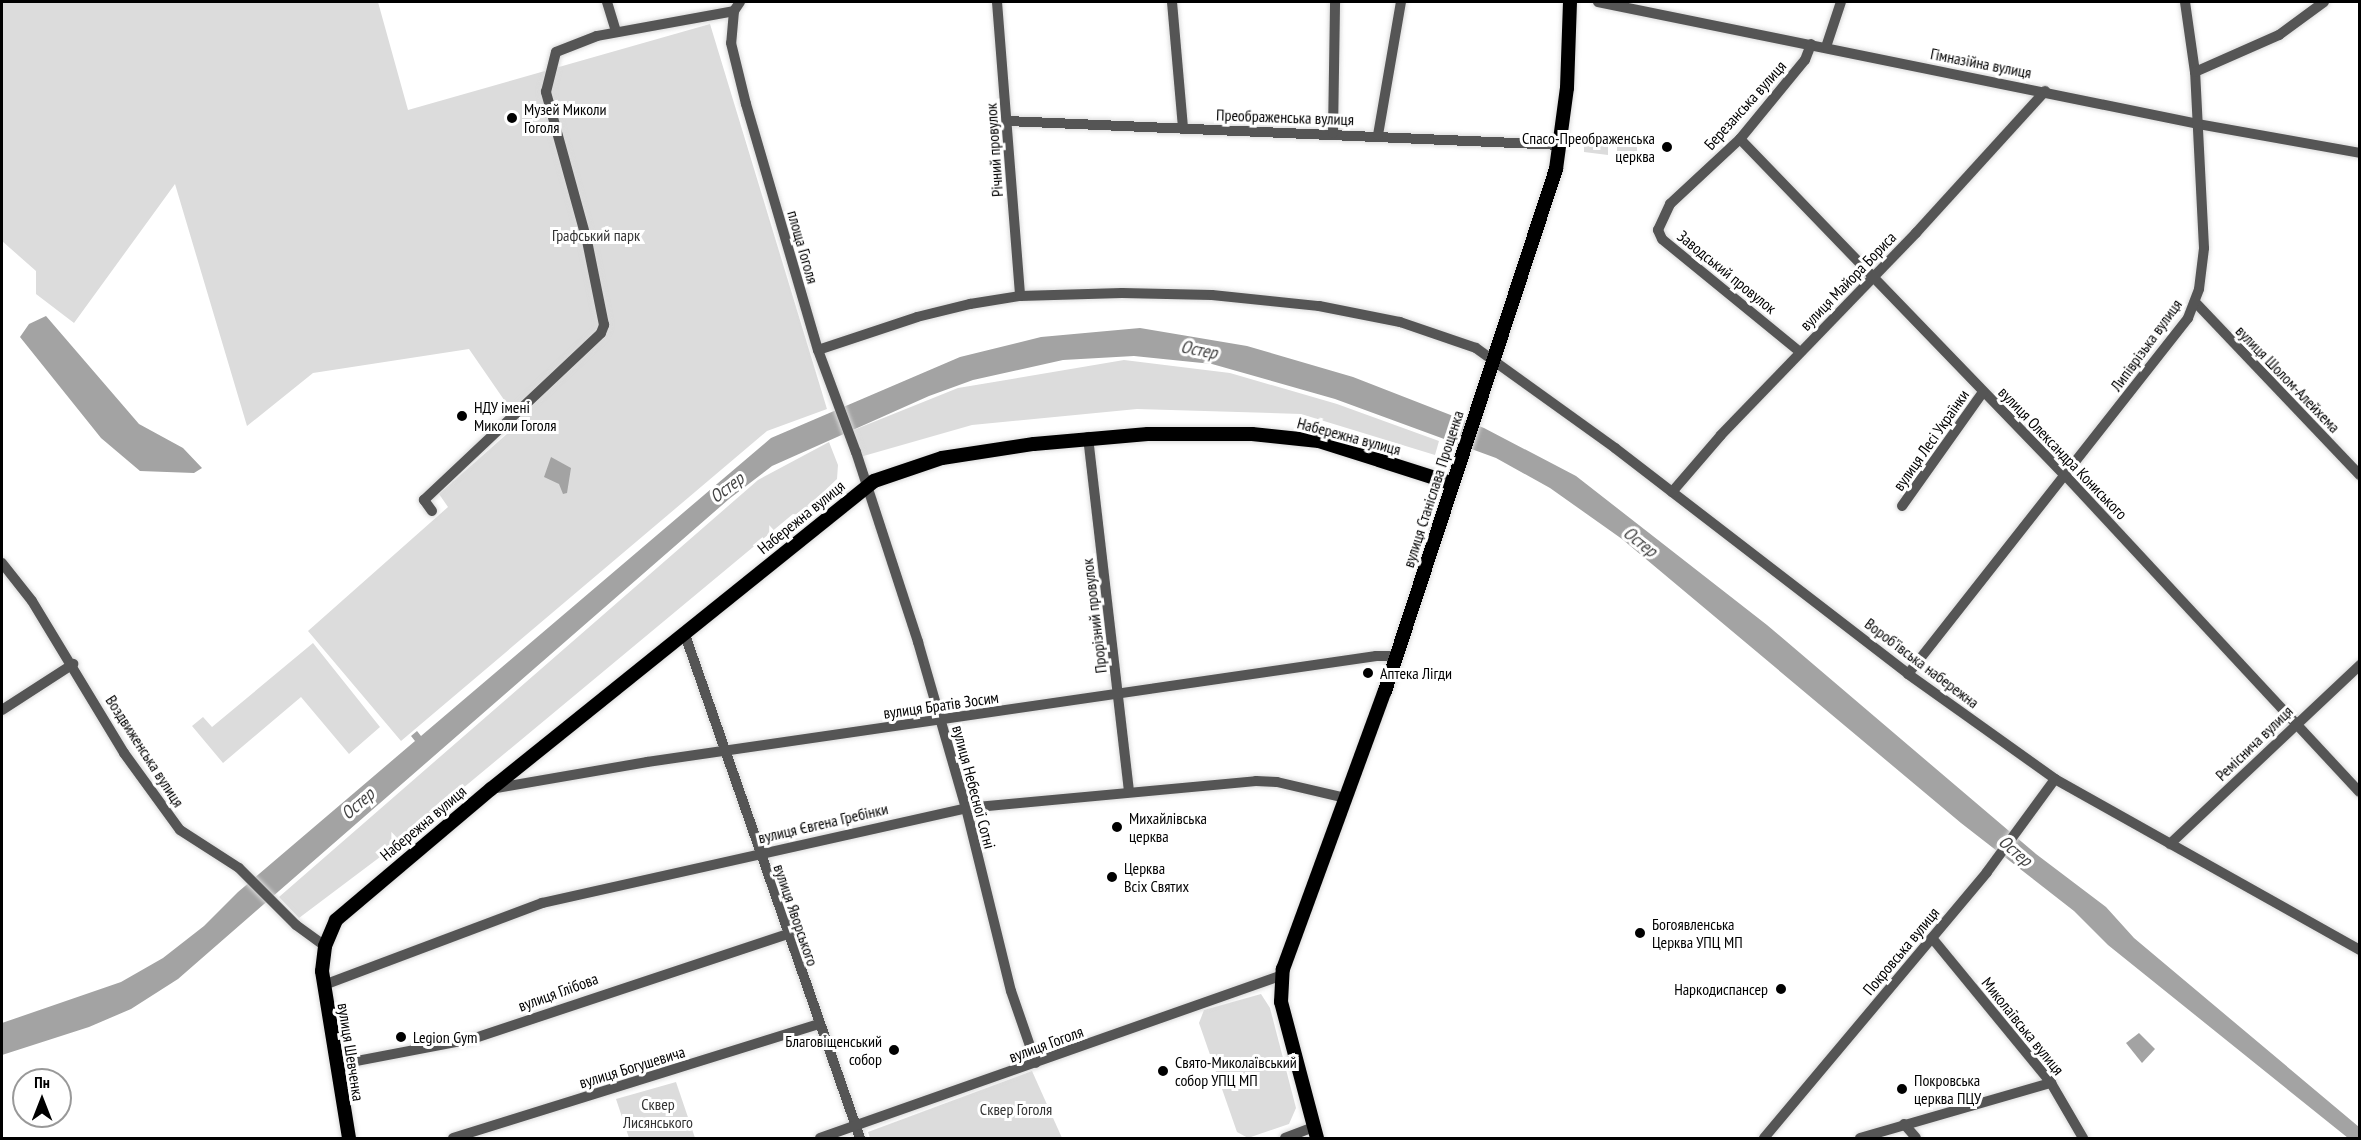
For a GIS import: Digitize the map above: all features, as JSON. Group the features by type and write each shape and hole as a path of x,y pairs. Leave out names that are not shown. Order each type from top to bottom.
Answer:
{"main road":[{"name":"вулиця Станіслава Прощенка","path":"1281,976 1396,656 1562,146 1570,2"},
{"name":"Набережна вулиця","path":"323,978 325,946 345,909 867,486 906,468 942,458 1088,437 1285,436 1357,452 1451,483"},
{"path":"1281,976 1281,1002 1315,1133"},
{"name":"вулиця Шевченка","path":"323,978 349,1138"}],"street":[{"path":"607,2 616,32"},
{"name":"Річний провулок","path":"997,2 1020,296"},
{"path":"1172,2 1183,128"},
{"path":"1333,133 1335,2"},
{"path":"1378,135 1401,2"},
{"name":"Гімназійна вулиця","path":"1598,2 2045,91 2198,124 2360,153"},
{"path":"1826,47 1841,2"},
{"name":"Липіврізька вулиця","path":"1908,674 2064,474 2143,379 2188,318 2195,302 2204,248 2195,72 2185,2"},
{"path":"2195,72 2279,35 2324,2"},
{"path":"432,511 424,500 601,333 604,326 587,241 546,92 556,52 597,36 737,6"},
{"name":"площа Гоголя","path":"737,6 731,44 734,58 818,351 867,486"},
{"name":"Березанська вулиця","path":"1662,239 1659,220 1670,204 1740,139 1805,60 1812,44"},
{"name":"вулиця Майора Бориса","path":"1672,492 2045,91"},
{"name":"Преображенська вулиця","path":"1007,121 1378,135 1562,146"},
{"name":"вулиця Олександра Кониського","path":"1740,139 2064,474 2360,792"},
{"name":"Заводський провулок","path":"1662,239 1800,352"},
{"path":"818,351 916,317 1020,296 1191,294 1319,306 1400,322 1494,358"},
{"name":"вулиця Шолом-Алейхема","path":"2195,302 2360,476"},
{"name":"Воробʼївська набережна","path":"1494,358 1908,674 2055,779 2360,950"},
{"name":"вулиця Лесі Українки","path":"1902,506 1983,392"},
{"name":"Прорізний провулок","path":"1088,437 1129,791"},
{"name":"вулиця Небесної Сотні","path":"867,486 941,720 966,808 1011,991 1036,1063"},
{"name":"Воздвиженська вулиця","path":"2,563 20,583 73,664 124,753 180,830 239,868 281,909 325,946"},
{"name":"вулиця Яворського","path":"684,632 786,933 860,1138"},
{"name":"вулиця Братів Зосим","path":"491,789 725,752 1376,656 1396,656"},
{"path":"2,710 73,664"},
{"name":"Реміснича вулиця","path":"2170,844 2360,665"},
{"name":"Покровська вулиця","path":"1764,1138 1987,872 2055,779"},
{"name":"вулиця Євгена Гребінки","path":"323,978 542,903 966,808 1218,782 1277,782 1346,798"},
{"name":"вулиця Глібова","path":"336,1065 472,1039 786,933"},
{"name":"Миколаївська вулиця","path":"1932,938 2051,1083 2083,1138"},
{"name":"вулиця Гоголя","path":"820,1138 1281,976"},
{"name":"вулиця Богушевича","path":"453,1138 820,1024"},
{"path":"1860,1138 2051,1083"},
{"path":"1904,1124 1916,1138"},
{"path":"1285,1138 1315,1133"}],"green space":[{"name":"Графський парк","path":"2,2 378,2 408,110 710,24 827,409 767,431 401,741 308,631 448,507 439,494 517,425 511,410 469,349 313,373 247,426 175,184 74,323 36,294 36,271 2,241"},
{"path":"1584,135 1608,135 1608,155 1584,152"},
{"path":"1617,136 1637,136 1637,156 1617,154"},
{"path":"1124,360 1230,373 1337,404 1439,441 1435,455 1301,414 1137,409 972,425 860,457 851,431 958,388"},
{"path":"829,442 838,465 837,479 799,515 793,514 380,857 299,918 279,897 758,480"},
{"path":"313,643 380,727 349,754 301,697 223,763 192,726 203,717 212,727"},
{"path":"1261,994 1270,1008 1296,1108 1289,1124 1248,1138 1237,1132 1199,1023 1204,1010"},
{"name":"Сквер Гоголя","path":"1032,1071 1062,1138 870,1138 868,1132"},
{"name":"Сквер Лисянського","path":"676,1082 695,1138 629,1138 616,1099"}],"water":[{"path":"46,316 139,424 183,448 202,468 194,473 140,471 101,438 20,337 29,324"},
{"name":"Остер","path":"1140,328 1247,346 1353,377 1484,428 1576,476 1767,625 2036,854 2106,907 2134,938 2359,1127 2360,1138 2348,1138 2108,945 2074,911 1961,823 1622,539 1550,488 1496,458 1335,399 1212,364 1134,356 1063,360 973,380 929,396 772,466 729,499 178,979 131,1009 89,1027 2,1055 2,1023 121,982 163,958 204,926 238,892 415,741 411,736 417,731 421,736 771,438 960,357 1041,337"},
{"path":"551,457 571,468 567,493 563,494 559,484 544,477"},
{"path":"2139,1033 2155,1049 2142,1063 2126,1043"}],"place":[{"name":"Музей Миколи Гоголя","path":"512,118"},
{"name":"Спасо-Преображенська церква","path":"1667,147"},
{"name":"НДУ імені Миколи Гоголя","path":"462,416"},
{"name":"Аптека Лігди","path":"1368,673"},
{"name":"Михайлівська церква","path":"1117,827"},
{"name":"Церква Всіх Святих","path":"1112,877"},
{"name":"Богоявленська Церква УПЦ МП","path":"1640,933"},
{"name":"Наркодиспансер","path":"1781,989"},
{"name":"Legion Gym","path":"401,1037"},
{"name":"Благовіщенський собор","path":"894,1050"},
{"name":"Свято-Миколаївський собор УПЦ МП","path":"1163,1071"},
{"name":"Покровська церква ПЦУ","path":"1902,1089"}]}
